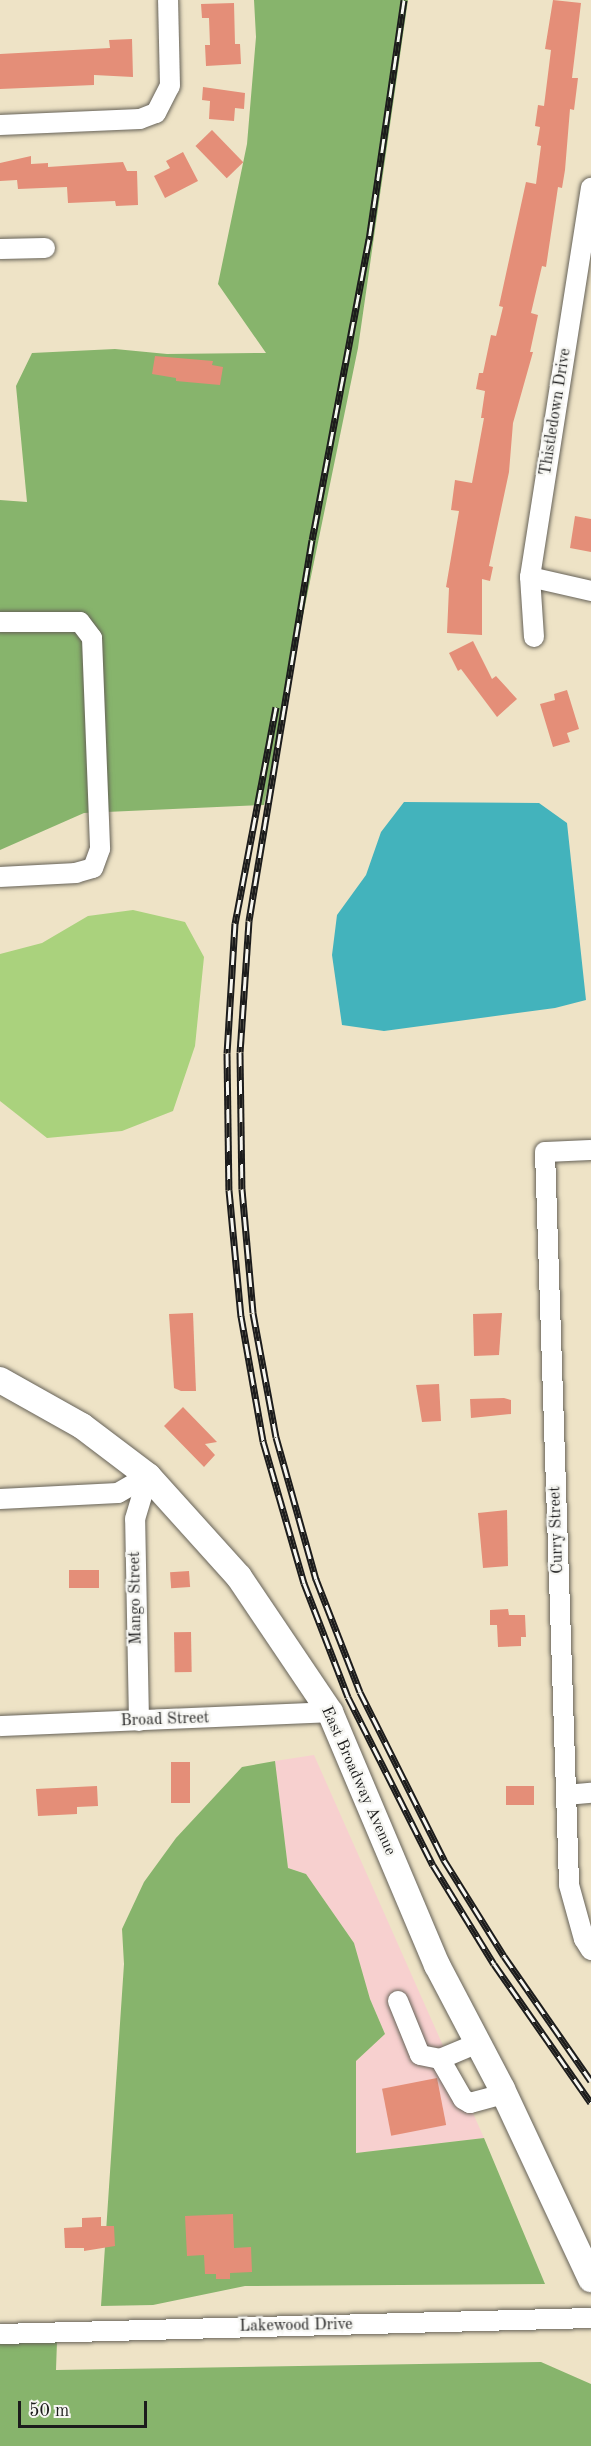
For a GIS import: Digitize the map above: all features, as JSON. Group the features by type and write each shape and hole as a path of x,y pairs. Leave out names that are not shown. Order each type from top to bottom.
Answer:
{"main road":[{"name":"East Broadway Avenue","path":"0,1380 82,1426 148,1476 238,1577 330,1712 437,1965 504,2094 591,2279"}],"street":[{"path":"0,125 140,119 156,113 170,86 168,0"},
{"name":"Thistledown Drive","path":"534,637 530,577 591,188"},
{"path":"0,249 45,248"},
{"path":"530,577 591,591"},
{"path":"0,622 80,622 92,638 100,849 93,868 76,873 0,877"},
{"name":"Curry Street","path":"591,1150 545,1152 569,1885 584,1939 591,1950"},
{"path":"0,1499 118,1493 148,1476"},
{"name":"Mango Street","path":"138,1721 135,1519 148,1476"},
{"name":"Broad Street","path":"0,1726 330,1712"},
{"path":"566,1796 591,1793"},
{"path":"398,2001 420,2055 440,2059 478,2043"},
{"path":"440,2059 464,2099 470,2103 504,2094"},
{"name":"Lakewood Drive","path":"0,2334 591,2318"}],"shaded area":[{"path":"314,1755 484,2138 356,2153 356,2061 385,2034 370,1999 354,1943 306,1874 288,1868 275,1761"}],"green space":[{"path":"254,0 408,0 358,348 264,805 84,813 0,850 0,500 27,502 16,386 32,353 115,349 167,354 266,353 218,284 247,144 256,37"},
{"path":"133,910 185,922 204,957 195,1046 173,1111 122,1131 47,1138 0,1101 0,954 42,943 88,916"},
{"path":"275,1761 288,1868 306,1874 354,1943 370,1999 385,2034 356,2061 356,2153 484,2138 545,2284 245,2286 153,2305 101,2306 124,1964 122,1929 144,1882 176,1838 242,1767"},
{"path":"57,2341 56,2370 541,2362 591,2384 591,2446 0,2446 0,2343"}],"water":[{"path":"404,802 539,803 567,823 586,1000 555,1008 384,1031 342,1025 332,955 337,915 366,875 381,832"}],"building":[{"path":"553,0 581,3 572,78 578,78 574,110 570,109 562,188 558,187 546,267 542,266 531,313 538,315 530,352 533,352 513,423 509,472 489,566 493,567 490,581 482,579 482,635 447,633 449,588 446,587 459,511 451,510 455,480 472,483 484,418 481,418 485,391 476,389 479,373 483,373 491,335 496,336 503,307 499,306 526,182 536,184 541,146 537,145 540,127 535,126 538,105 544,106 551,50 545,49"},
{"path":"234,3 235,44 240,44 241,64 206,66 205,45 210,45 209,18 202,18 201,4"},
{"path":"132,39 133,77 94,75 94,85 0,89 0,54 110,48 109,40"},
{"path":"203,87 245,93 244,109 235,108 234,121 209,119 210,101 202,100"},
{"path":"212,130 243,162 227,178 195,146"},
{"path":"183,152 198,181 165,198 154,176 170,168 166,161"},
{"path":"31,156 31,164 48,163 48,167 123,162 127,171 137,171 138,205 116,206 115,201 68,203 67,187 18,189 17,180 0,181 0,163"},
{"path":"155,356 213,361 212,365 223,367 220,385 176,381 176,378 152,374"},
{"path":"575,516 591,519 591,552 570,548"},
{"path":"473,641 492,679 496,676 517,699 497,717 461,669 458,671 449,653"},
{"path":"567,690 579,729 567,733 570,742 553,747 540,704 555,700 554,694"},
{"path":"193,1313 196,1391 181,1391 174,1388 169,1314"},
{"path":"502,1313 499,1355 474,1356 473,1314"},
{"path":"439,1384 441,1421 422,1422 416,1385"},
{"path":"504,1398 511,1400 511,1414 471,1418 470,1399"},
{"path":"183,1407 217,1442 205,1444 215,1455 204,1467 164,1426"},
{"path":"507,1510 508,1566 483,1568 478,1513"},
{"path":"69,1570 99,1570 99,1588 69,1588"},
{"path":"189,1571 190,1587 171,1588 170,1572"},
{"path":"508,1609 509,1615 525,1615 526,1637 521,1637 521,1646 498,1647 497,1625 490,1625 490,1610"},
{"path":"174,1632 191,1632 192,1672 175,1672"},
{"path":"171,1762 190,1762 190,1803 171,1803"},
{"path":"97,1786 98,1806 77,1807 77,1814 38,1816 36,1789"},
{"path":"506,1786 534,1786 534,1805 506,1805"},
{"path":"437,2078 446,2125 391,2136 382,2089"},
{"path":"233,2214 234,2248 251,2247 252,2272 230,2273 230,2279 216,2279 216,2274 205,2274 204,2255 187,2256 185,2216"},
{"path":"101,2217 101,2226 114,2226 115,2246 84,2251 84,2248 65,2248 64,2228 82,2227 82,2218"}],"railway":[{"path":"404,0 369,239 312,540 249,921 240,1052 242,1189 253,1313 276,1437 316,1579 360,1692 444,1860 504,1956 591,2081"},
{"path":"276,707 235,923 227,1053 229,1190 241,1316 263,1441 304,1583 348,1697 433,1865 494,1964 591,2103"}]}
